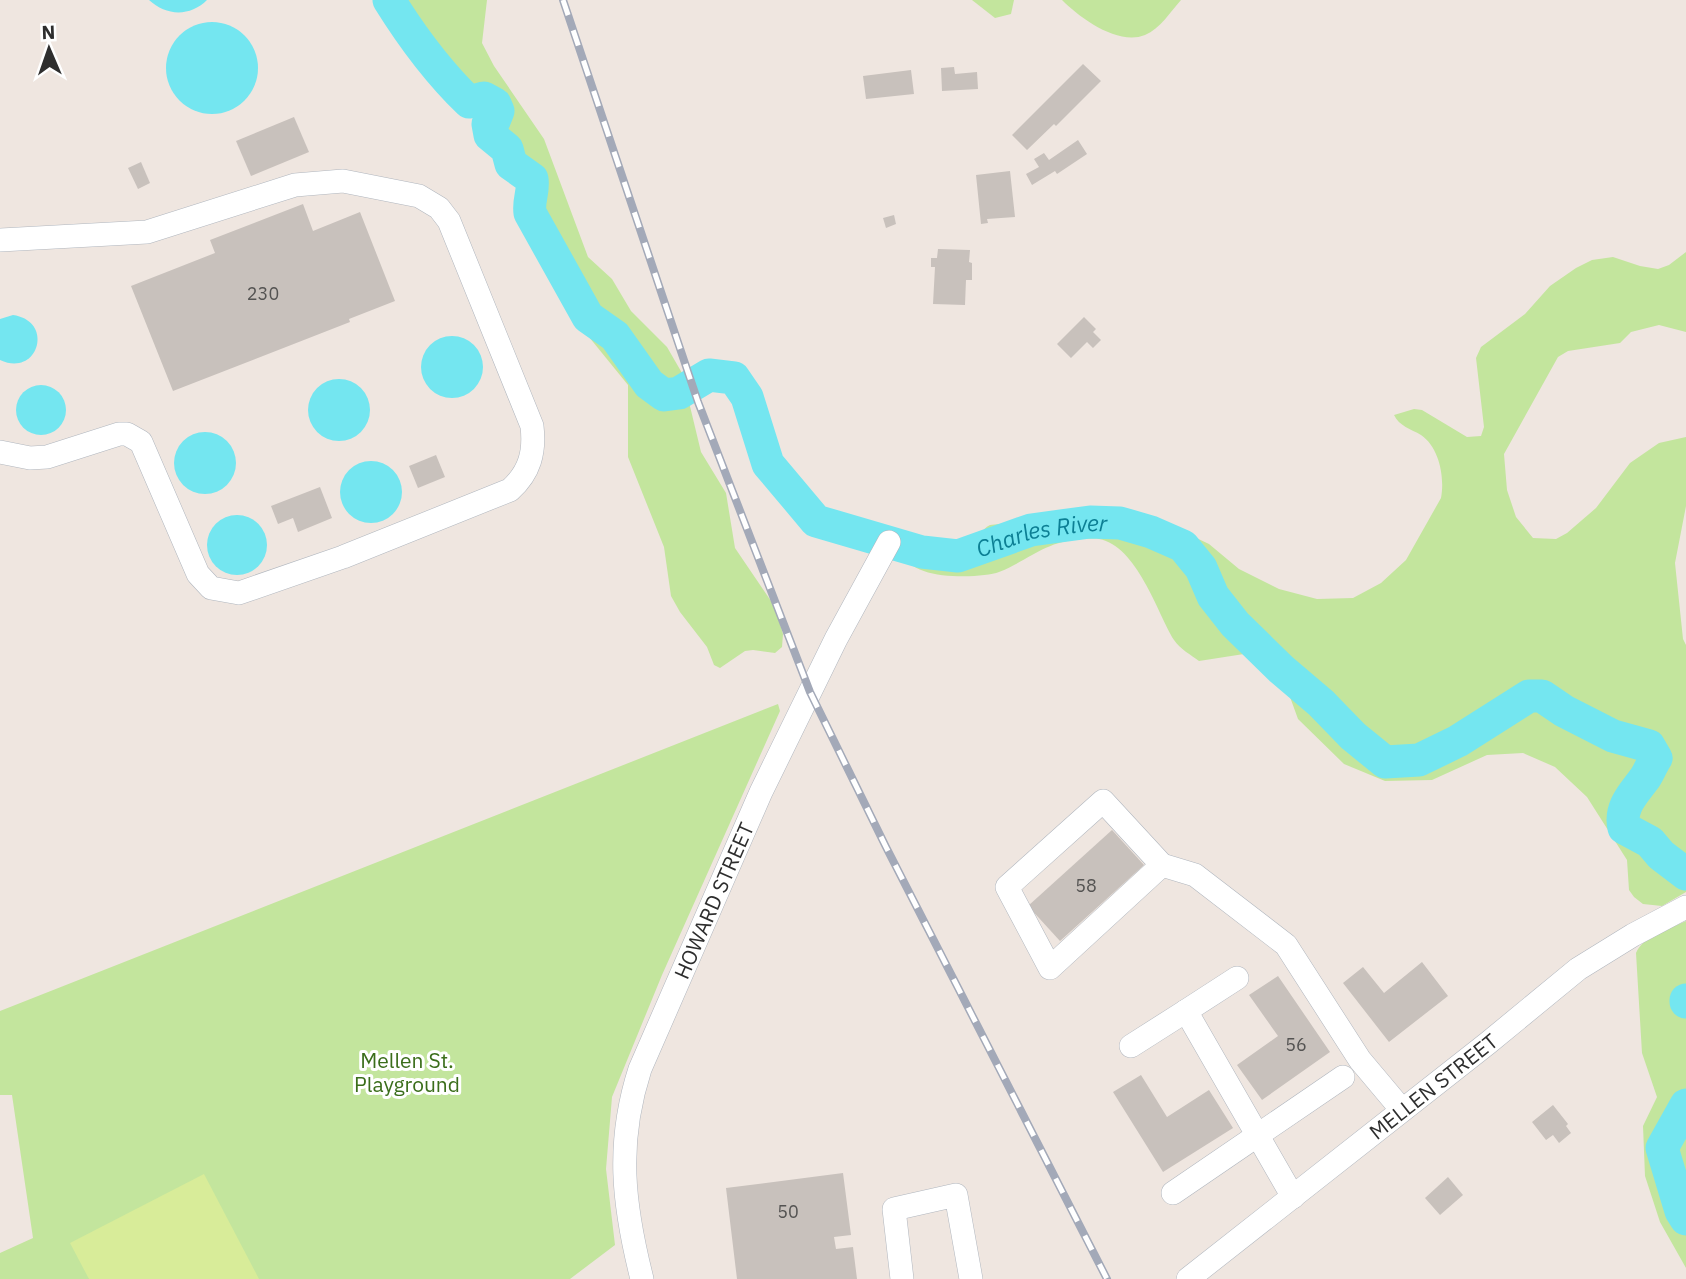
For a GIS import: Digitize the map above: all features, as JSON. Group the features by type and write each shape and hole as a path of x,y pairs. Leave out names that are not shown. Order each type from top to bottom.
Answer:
{"street":[{"path":"0,240 147,232 295,185 343,181 419,196 439,208 449,221 532,426 535,446 530,465 520,481 510,490 331,561 239,593 225,593 211,588 198,574 141,442 127,433 47,457 30,458 0,452"},
{"name":"HOWARD STREET","path":"642,1279 625,1188 623,1159 634,1089 657,1028 761,792 836,639 889,542"},
{"path":"1162,865 1050,968 1007,887 1103,801 1162,865 1195,875 1286,945 1360,1060 1402,1110"},
{"name":"MELLEN STREET","path":"1188,1279 1578,969 1633,935 1686,907"},
{"path":"1130,1046 1237,978"},
{"path":"1186,1012 1293,1197"},
{"path":"1173,1193 1343,1077"},
{"path":"902,1279 894,1209 956,1195 971,1279"}],"green space":[{"path":"398,0 487,0 482,43 494,66 544,139 588,257 612,279 631,311 667,347 682,373 701,452 726,493 735,548 775,607 783,634 782,647 775,653 745,651 720,668 714,665 707,647 680,612 671,596 664,547 628,457 628,385 576,321 520,161 426,47"},
{"path":"972,0 1014,0 1011,14 995,18"},
{"path":"1062,0 1181,0 1156,29 1145,35 1123,37 1089,22"},
{"path":"1686,252 1686,332 1659,325 1631,332 1620,343 1568,351 1558,357 1504,454 1507,490 1516,517 1533,538 1556,539 1596,508 1630,463 1659,443 1686,437 1686,506 1675,563 1683,639 1686,645 1686,892 1662,906 1643,904 1634,897 1629,890 1627,860 1587,797 1555,767 1523,753 1487,755 1432,780 1385,781 1344,764 1298,719 1286,686 1264,663 1244,654 1199,661 1179,646 1135,567 1112,544 1097,539 1070,540 1048,547 999,572 976,576 928,572 916,568 907,560 905,550 921,545 954,546 970,543 990,525 1116,512 1167,524 1209,544 1239,569 1279,589 1317,599 1353,598 1381,583 1406,560 1441,498 1441,472 1432,447 1421,435 1402,425 1394,415 1414,409 1422,410 1467,437 1481,436 1484,427 1476,358 1481,347 1525,314 1550,286 1592,260 1613,257 1658,269 1669,265"},
{"name":"Mellen St. Playground","path":"778,704 780,711 662,975 612,1097 606,1169 615,1245 570,1279 0,1279 0,1253 33,1238 12,1095 0,1095 0,1011"},
{"path":"1686,921 1686,1268 1660,1222 1645,1176 1643,1126 1657,1097 1642,1053 1636,953 1651,937"},
{"path":"204,1174 259,1279 89,1279 70,1243"}],"water":[{"path":"149,0 207,0 186,12 170,12"},
{"path":"212,22 230,25 245,35 255,50 258,68 255,86 245,101 230,111 212,114 194,111 179,101 169,86 166,68 169,50 179,35 194,25"},
{"path":"13,315 26,319 34,327 37,337 32,355 24,361 13,363 0,360 0,319"},
{"path":"452,336 474,345 483,367 474,389 452,398 430,389 421,367 430,345"},
{"path":"339,379 361,388 370,410 361,432 339,441 317,432 308,410 317,388"},
{"path":"41,385 58,393 66,410 58,427 41,435 24,427 16,410 24,393"},
{"path":"205,432 227,441 236,463 227,485 205,494 183,485 174,463 183,441"},
{"path":"371,461 393,470 402,492 393,514 371,523 349,514 340,492 349,470"},
{"path":"231,515 243,515 259,523 265,533 265,557 259,567 243,575 231,575 215,567 207,551 207,539 215,523"}],"building":[{"path":"1083,64 1101,81 1056,126 1054,124 1027,150 1012,135"},
{"path":"954,67 955,74 977,72 978,89 942,91 941,68"},
{"path":"911,70 914,94 866,99 863,76"},
{"path":"294,117 309,152 251,176 236,141"},
{"path":"1078,140 1087,154 1057,174 1055,171 1032,185 1026,174 1039,167 1034,159 1044,153 1049,160"},
{"path":"141,162 150,183 138,189 128,168"},
{"path":"1010,171 1015,217 987,219 988,223 981,224 976,175"},
{"path":"303,204 313,231 360,212 395,301 349,319 350,322 173,391 131,286 215,253 210,240"},
{"path":"894,215 896,224 886,228 883,218"},
{"path":"938,249 970,250 972,280 966,280 965,305 933,304 935,267 931,267 931,258 937,258"},
{"path":"1084,317 1096,329 1093,332 1101,340 1093,348 1087,342 1071,358 1057,344"},
{"path":"436,455 445,477 418,488 409,466"},
{"path":"320,487 332,518 298,532 293,518 278,524 271,506"},
{"path":"1112,830 1144,865 1060,941 1028,906"},
{"path":"1422,962 1448,996 1389,1042 1343,983 1363,967 1384,993"},
{"path":"1278,976 1330,1052 1262,1100 1237,1065 1278,1036 1249,995"},
{"path":"1141,1075 1167,1117 1209,1090 1233,1128 1163,1172 1113,1092"},
{"path":"1553,1105 1568,1124 1566,1126 1571,1133 1559,1143 1553,1135 1546,1140 1532,1122"},
{"path":"843,1173 851,1235 834,1237 836,1249 853,1247 857,1279 737,1279 726,1188"},
{"path":"1448,1177 1463,1195 1440,1215 1425,1198"}],"waterway":[{"name":"Charles River","path":"389,0 426,54 469,102 484,98 495,104 498,111 494,121 488,124 490,135 507,149 511,164 532,179 530,213 588,317 615,336 649,384 664,395 679,393 709,375 734,378 747,397 768,464 816,521 922,552 958,556 1031,530 1090,522 1120,523 1151,532 1183,546 1201,568 1213,596 1235,624 1353,736 1385,762 1419,760 1458,741 1529,696 1542,696 1564,711 1613,736 1649,746 1656,758 1626,807 1624,828 1650,842 1661,855 1686,874"},
{"name":"Charles River","path":"1686,1105 1662,1148 1681,1211 1686,1219"}],"railway":[{"path":"563,0 698,402 810,692 886,847 1107,1279"}]}
